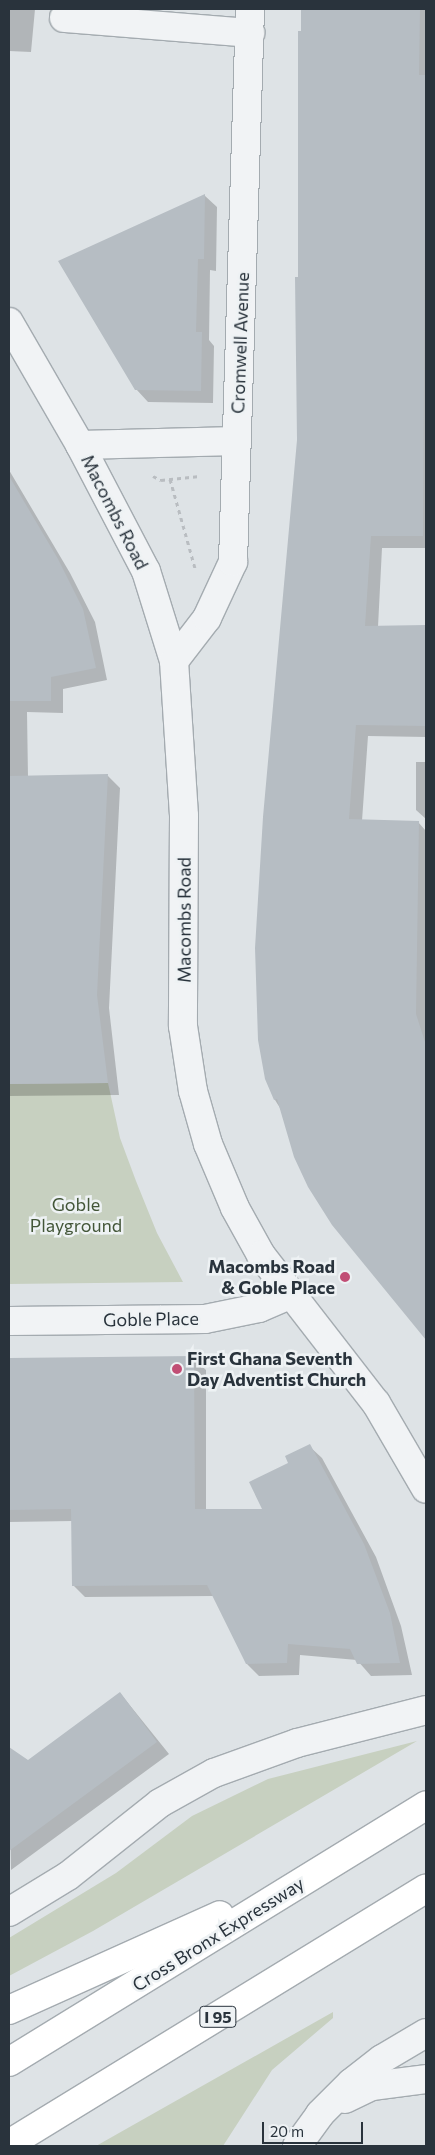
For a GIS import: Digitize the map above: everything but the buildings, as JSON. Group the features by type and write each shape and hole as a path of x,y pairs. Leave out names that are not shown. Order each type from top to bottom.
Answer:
{"highway":[{"name":"Cross Bronx Expressway","path":"9,2062 426,1805"},
{"path":"9,2010 210,1920 364,1844"},
{"name":"I 95","path":"9,2144 426,1888"}],"street":[{"path":"64,18 250,21"},
{"name":"Cromwell Avenue","path":"174,661 207,618 233,562 250,21"},
{"name":"Macombs Road","path":"9,322 80,446 146,571 174,661 184,816 183,1026 193,1091 208,1144 235,1208 261,1255 290,1295 376,1403 426,1489"},
{"path":"80,446 237,441"},
{"name":"Goble Place","path":"9,1321 205,1319 242,1313 290,1295"},
{"path":"9,1912 68,1876 160,1803 214,1773 297,1743 426,1710"},
{"path":"297,2146 320,2114 366,2070 426,2034"},
{"path":"320,2114 372,2086 426,2079"}],"path":[{"path":"170,479 196,573"}],"green space":[{"name":"Goble Playground","path":"108,1083 120,1138 136,1181 157,1233 183,1282 9,1284 9,1084"},
{"path":"417,1741 93,1931 9,1976 9,1938 116,1873 192,1816 268,1779"},
{"path":"333,2012 333,2018 272,2070 223,2146 96,2146"}],"place":[{"name":"Macombs Road & Goble Place","path":"345,1277"},
{"name":"First Ghana Seventh Day Adventist Church","path":"177,1369"}]}
